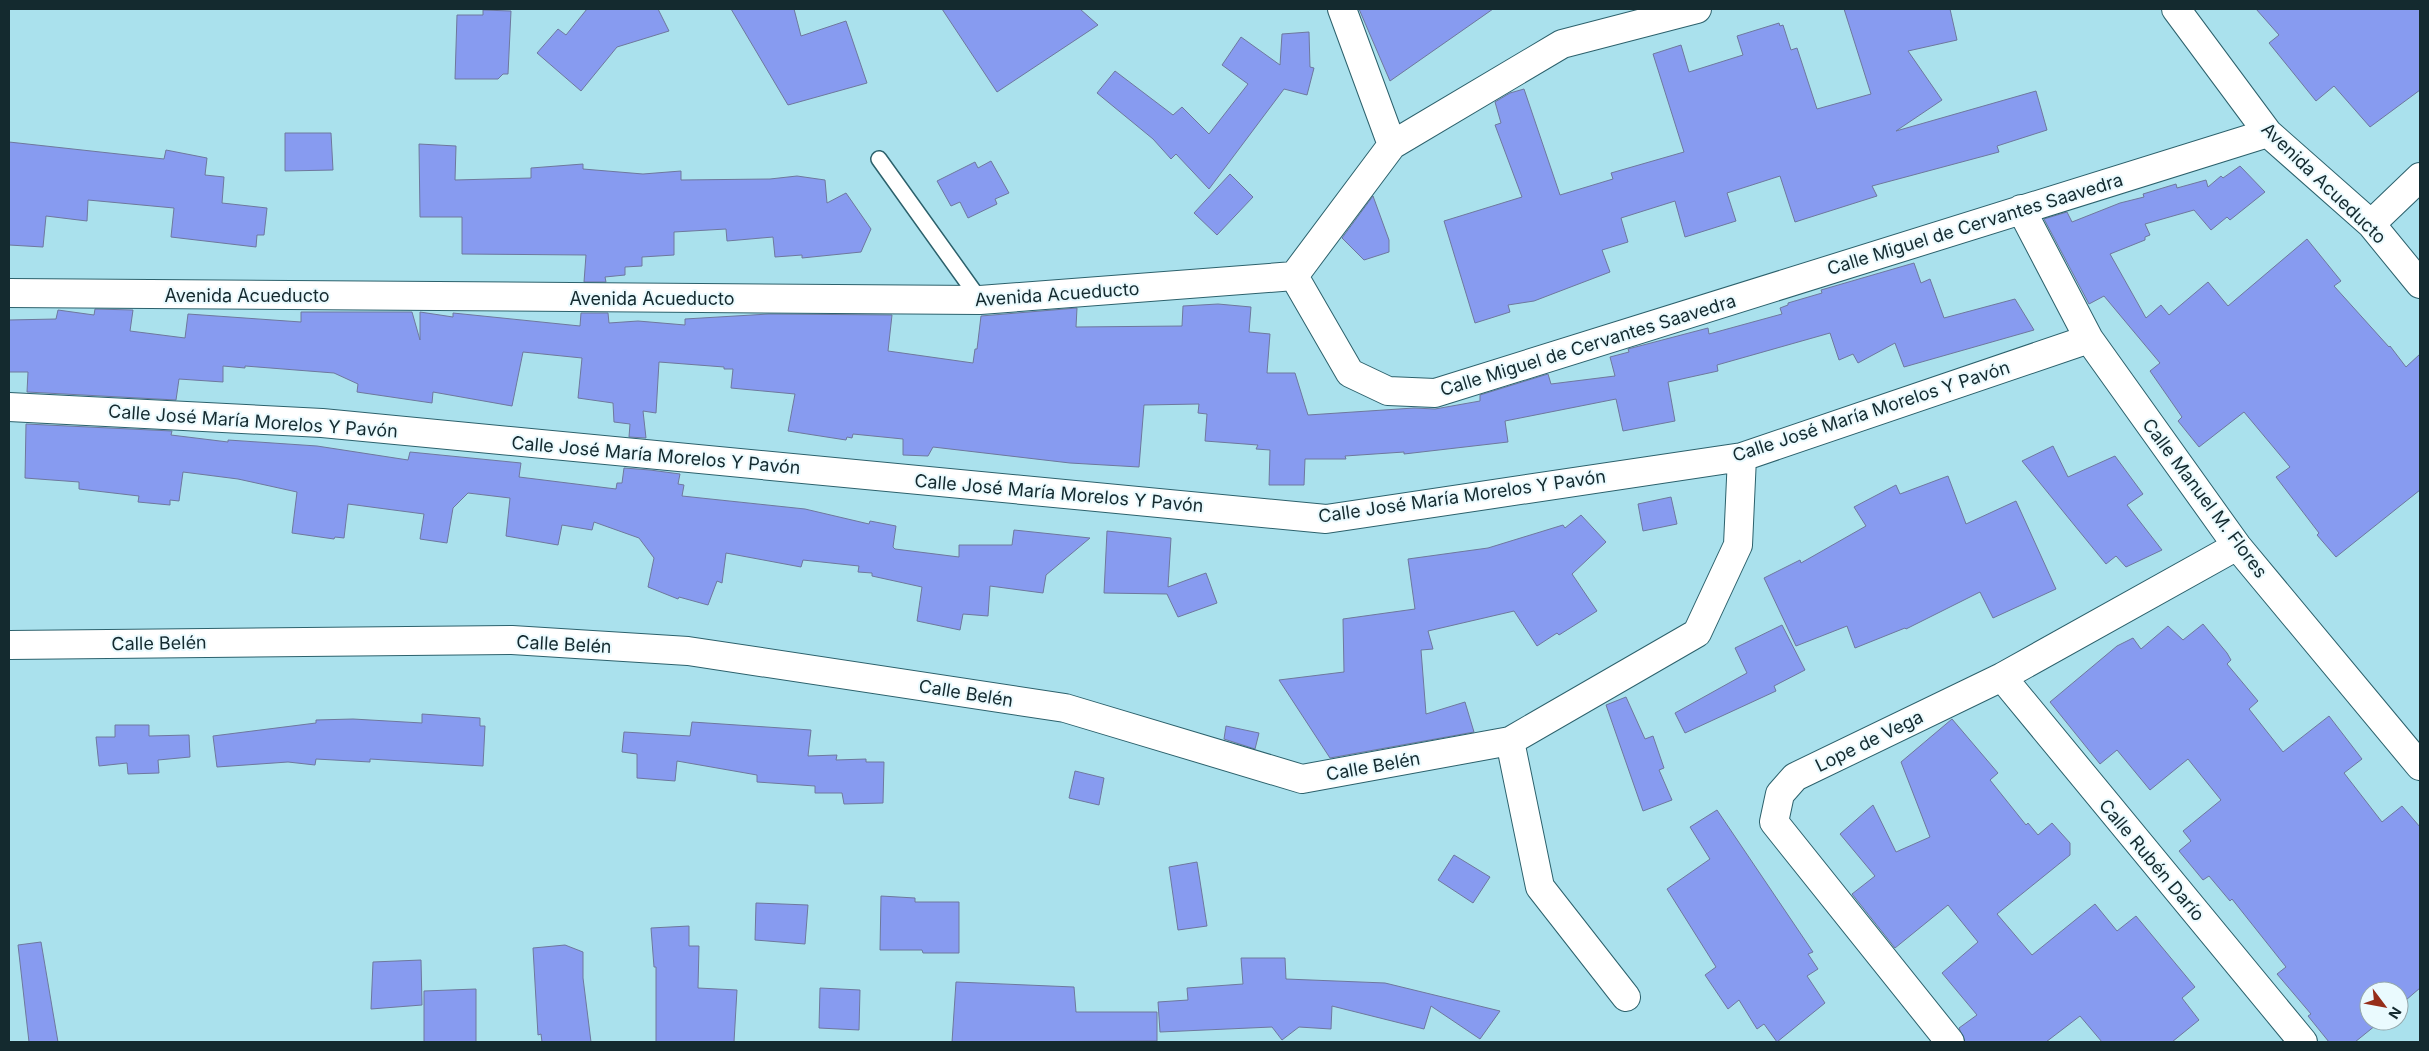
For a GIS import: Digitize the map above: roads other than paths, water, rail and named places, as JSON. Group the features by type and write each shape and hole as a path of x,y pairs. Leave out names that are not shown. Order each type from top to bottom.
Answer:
{"street":[{"path":"1342,9 1392,144"},
{"path":"1294,276 1392,144 1562,44 1697,9"},
{"name":"Avenida Acueducto","path":"2176,9 2268,133 2371,224 2420,284"},
{"name":"Calle Miguel de Cervantes Saavedra","path":"1294,276 1350,373 1388,391 1435,394 2268,133"},
{"path":"2371,224 2420,177"},
{"name":"Calle Manuel M. Flores","path":"2021,210 2089,339 2237,546 2420,766"},
{"name":"Avenida Acueducto","path":"9,293 980,300 1294,276"},
{"name":"Calle José María Morelos Y Pavón","path":"9,407 322,423 1326,518 1742,457 2089,339"},
{"name":"Calle Belén","path":"9,645 512,640 688,651 1065,708 1302,779 1510,741 1697,633 1738,545 1742,457"},
{"name":"Lope de Vega","path":"1950,1042 1774,822 1780,794 1795,777 2002,677 2237,546"},
{"name":"Calle Rubén Darío","path":"2002,677 2303,1042"},
{"path":"1510,741 1540,886 1626,996"}],"lane":[{"path":"879,158 980,300"}]}
